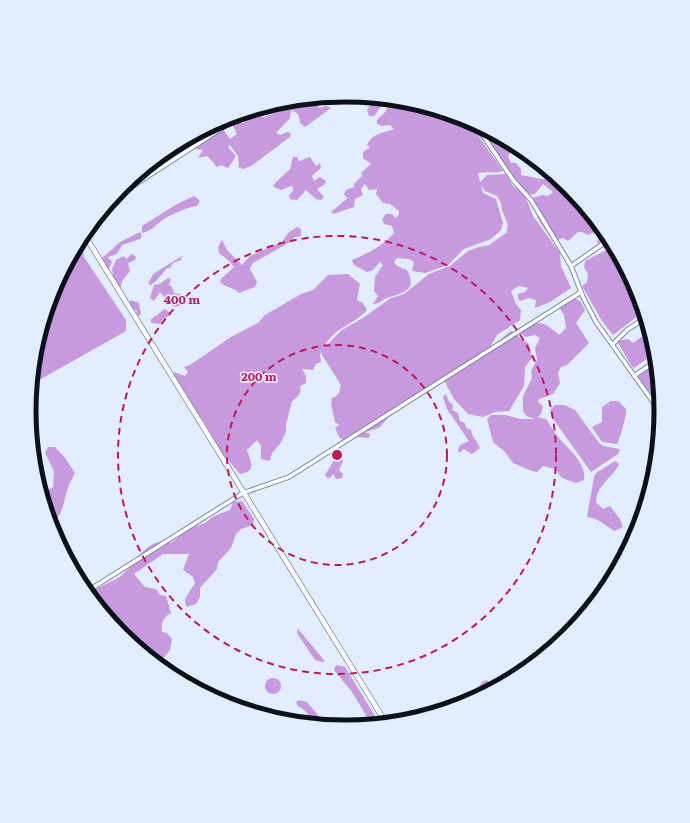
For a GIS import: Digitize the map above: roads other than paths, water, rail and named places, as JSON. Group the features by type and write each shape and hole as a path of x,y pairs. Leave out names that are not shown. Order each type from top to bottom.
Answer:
{"street":[{"path":"136,184 219,129"},
{"path":"482,134 513,180 531,200 571,266 581,292 596,322 654,403"},
{"path":"88,240 383,718"},
{"path":"571,266 604,243"},
{"path":"92,588 243,493 289,477 581,292"},
{"path":"613,344 626,330 640,321"},
{"path":"634,376 650,365"}]}
